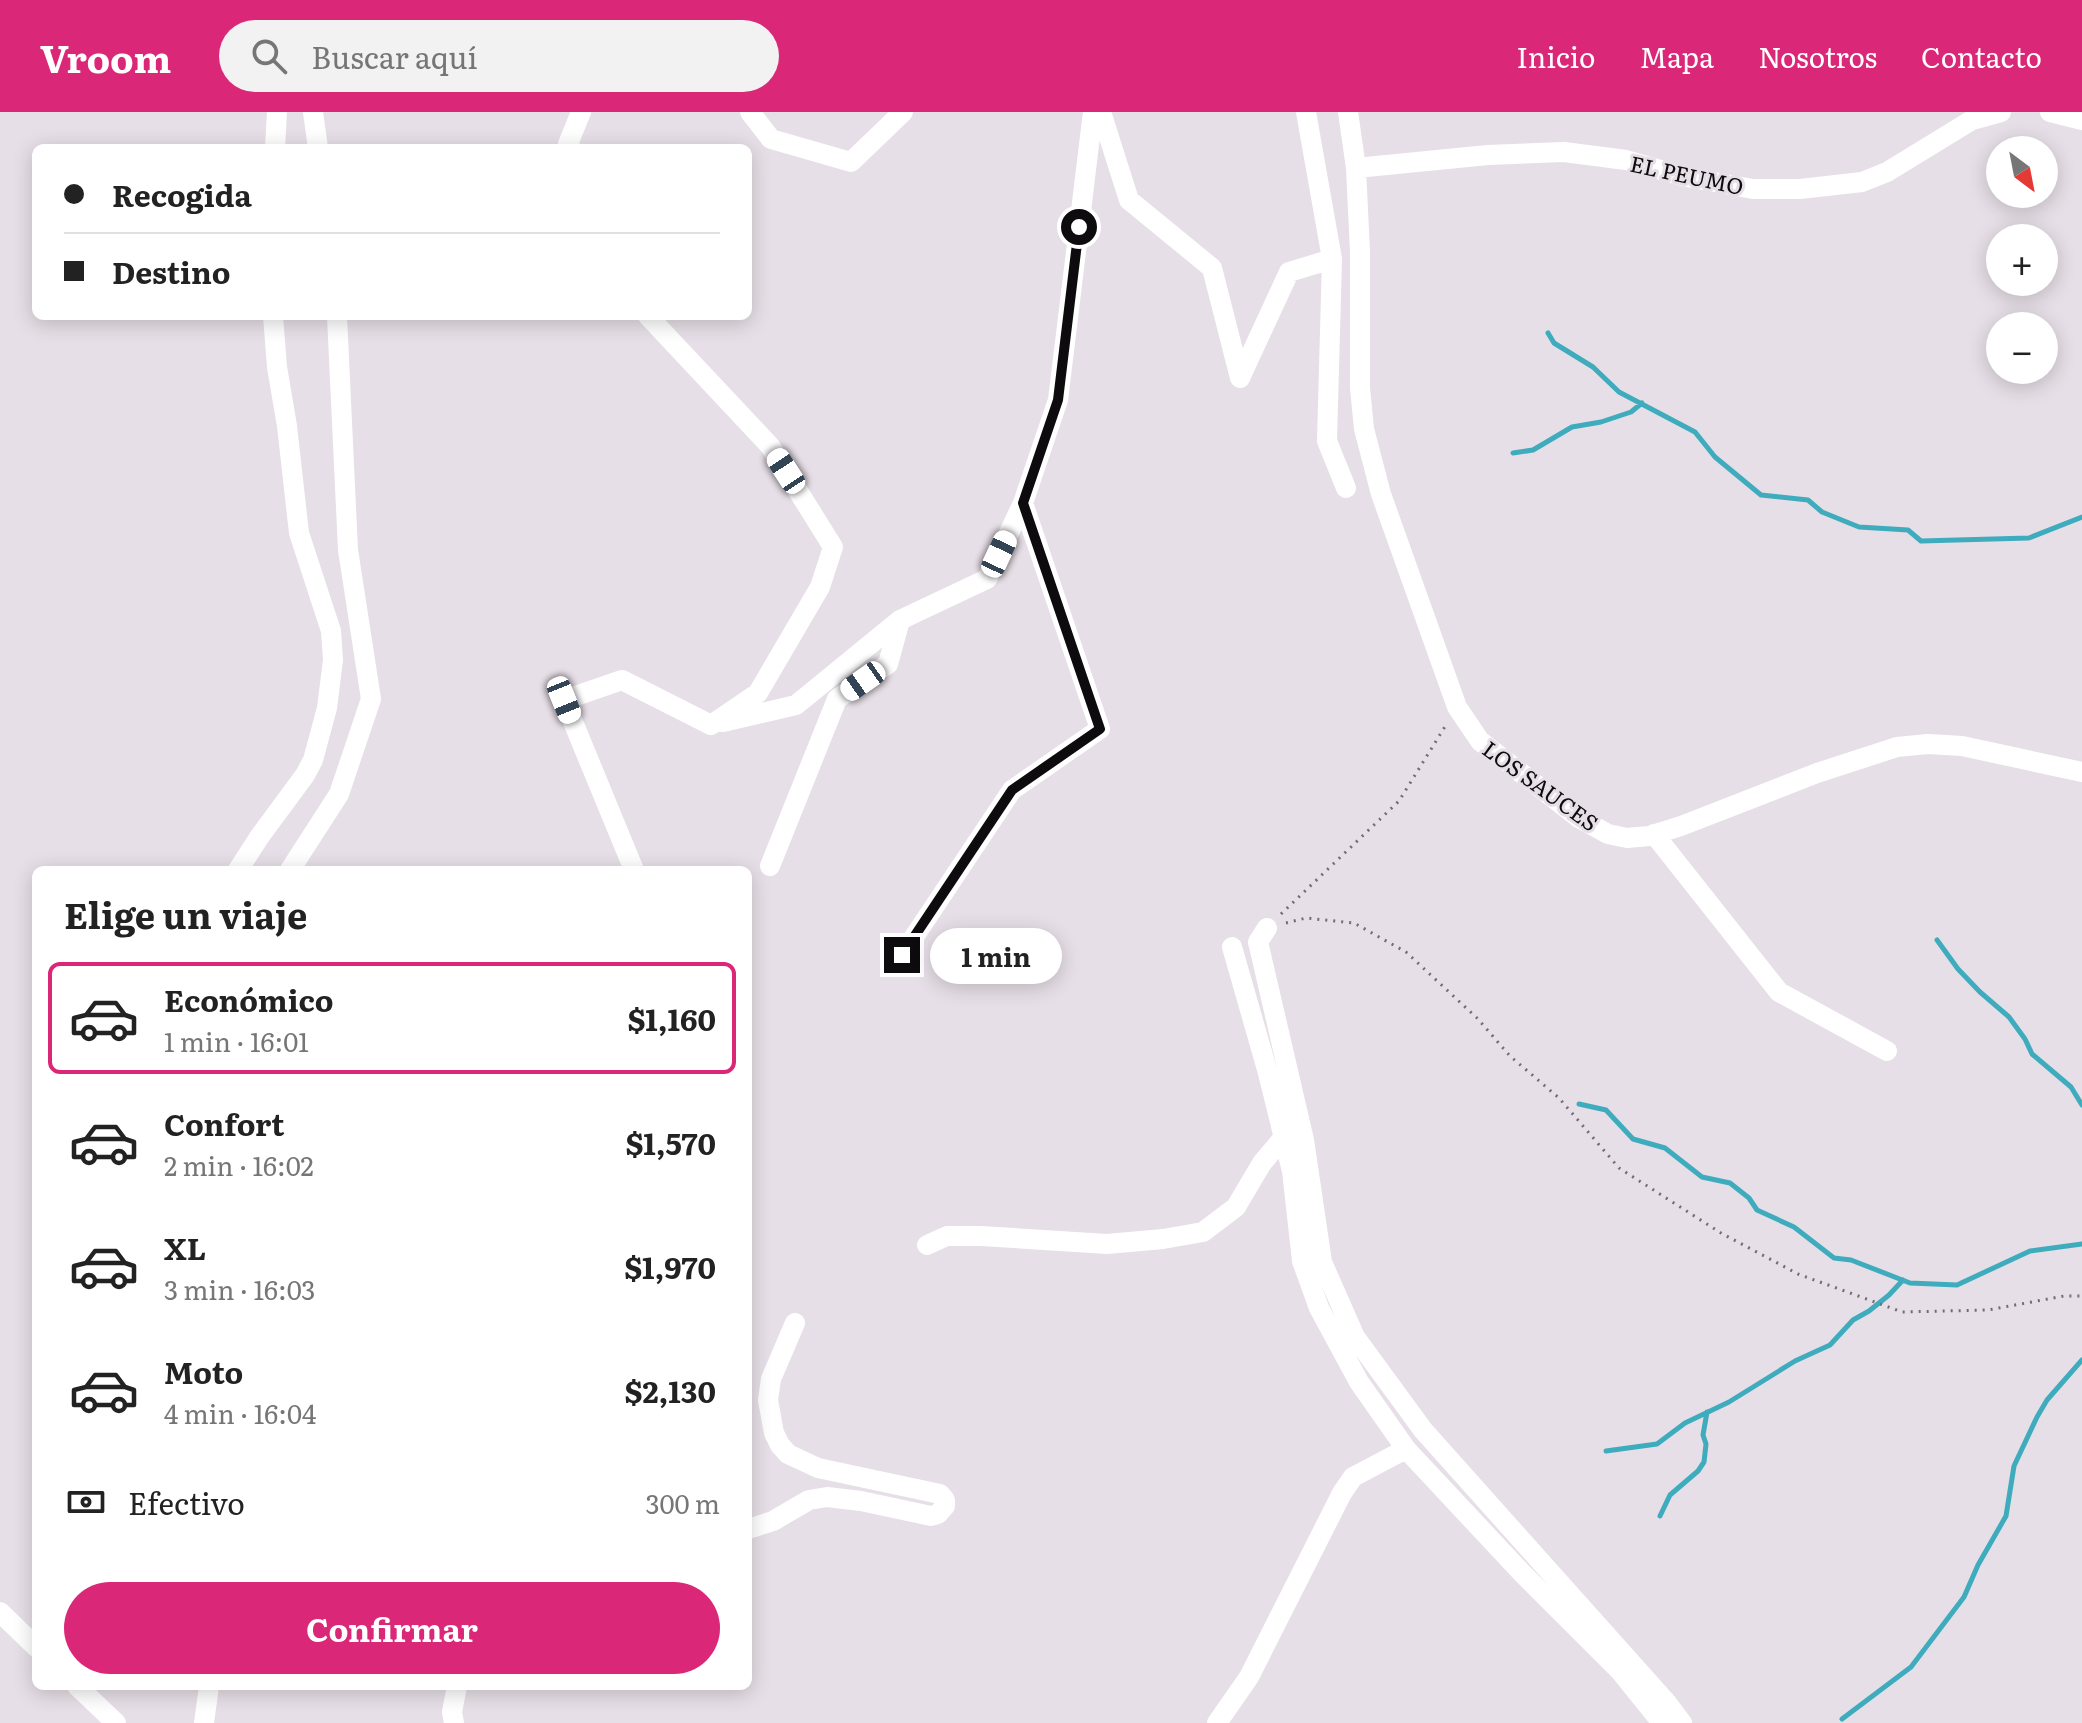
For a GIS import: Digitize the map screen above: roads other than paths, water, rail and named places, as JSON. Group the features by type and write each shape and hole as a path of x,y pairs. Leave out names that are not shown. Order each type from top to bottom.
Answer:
{"street":[{"path":"275,144 277,112"},
{"path":"313,112 317,144"},
{"path":"568,144 581,112"},
{"path":"750,112 771,139 851,162 903,112"},
{"path":"632,866 564,700 622,680 711,725 796,705 900,620 987,579 1023,503 1058,400 1093,112"},
{"path":"1101,112 1129,200 1212,268 1240,378 1289,272 1332,259"},
{"path":"1306,112 1332,259 1327,441 1346,488"},
{"name":"LOS SAUCES","path":"1348,112 1356,168 1360,252 1360,388 1364,429 1381,494 1457,707 1480,741 1579,818 1608,834 1627,838 1681,826 1856,759 1897,747 1928,744 1962,746 2082,772"},
{"name":"EL PEUMO","path":"1356,168 1488,155 1564,152 1626,160 1682,176 1753,189 1800,189 1862,182 1887,172 1972,120 2001,112"},
{"path":"2050,112 2082,120"},
{"path":"241,866 313,760 327,708 333,660 331,631 299,533 273,320"},
{"path":"293,866 339,794 371,699 348,550 338,320"},
{"path":"652,320 770,446 833,547 820,587 758,693 711,725"},
{"path":"902,955 1012,790 1100,729 1023,503"},
{"path":"770,866 837,699 888,664 900,620"},
{"path":"1654,834 1779,992 1887,1051"},
{"path":"1267,928 1258,942 1304,1140 1322,1262 1355,1337 1423,1430 1682,1723"},
{"path":"1232,947 1292,1171 1302,1261 1319,1308 1359,1382 1406,1449 1521,1572 1620,1671 1662,1723"},
{"path":"927,1245 947,1236 1107,1244 1203,1232 1236,1207 1262,1163 1284,1137"},
{"path":"752,1528 773,1521 809,1500 827,1497 931,1516 938,1514 945,1506 940,1494 818,1468 788,1454 780,1445 774,1433 768,1400 771,1379 795,1323"},
{"path":"1217,1723 1249,1677 1353,1477 1406,1449"},
{"path":"0,1612 32,1643"},
{"path":"81,1690 116,1723"},
{"path":"204,1723 208,1690"},
{"path":"454,1723 452,1712 456,1690"}],"waterway":[{"path":"1548,333 1554,343 1593,367 1619,392 1695,432 1715,457 1761,495 1808,500 1822,512 1859,527 1908,530 1921,541 2029,538 2082,517"},
{"path":"1513,453 1533,450 1572,427 1631,412 1642,403"},
{"path":"1937,940 1958,969 2009,1017 2032,1054 2071,1087 2082,1105"},
{"path":"1579,1104 1606,1110 1633,1139 1665,1148 1702,1177 1730,1183 1749,1198 1757,1210 1794,1227 1834,1258 1851,1260 1910,1283 1957,1285 2030,1251 2082,1244"},
{"path":"1606,1451 1657,1444 1685,1423 1729,1402 1795,1361 1830,1345 1853,1320 1869,1311 1903,1280"},
{"path":"1842,1719 1911,1667 1964,1597 2006,1516 2014,1466 2037,1417 2047,1400 2082,1360"},
{"path":"1660,1516 1670,1495 1704,1462 1706,1444 1703,1435 1707,1412"}]}
